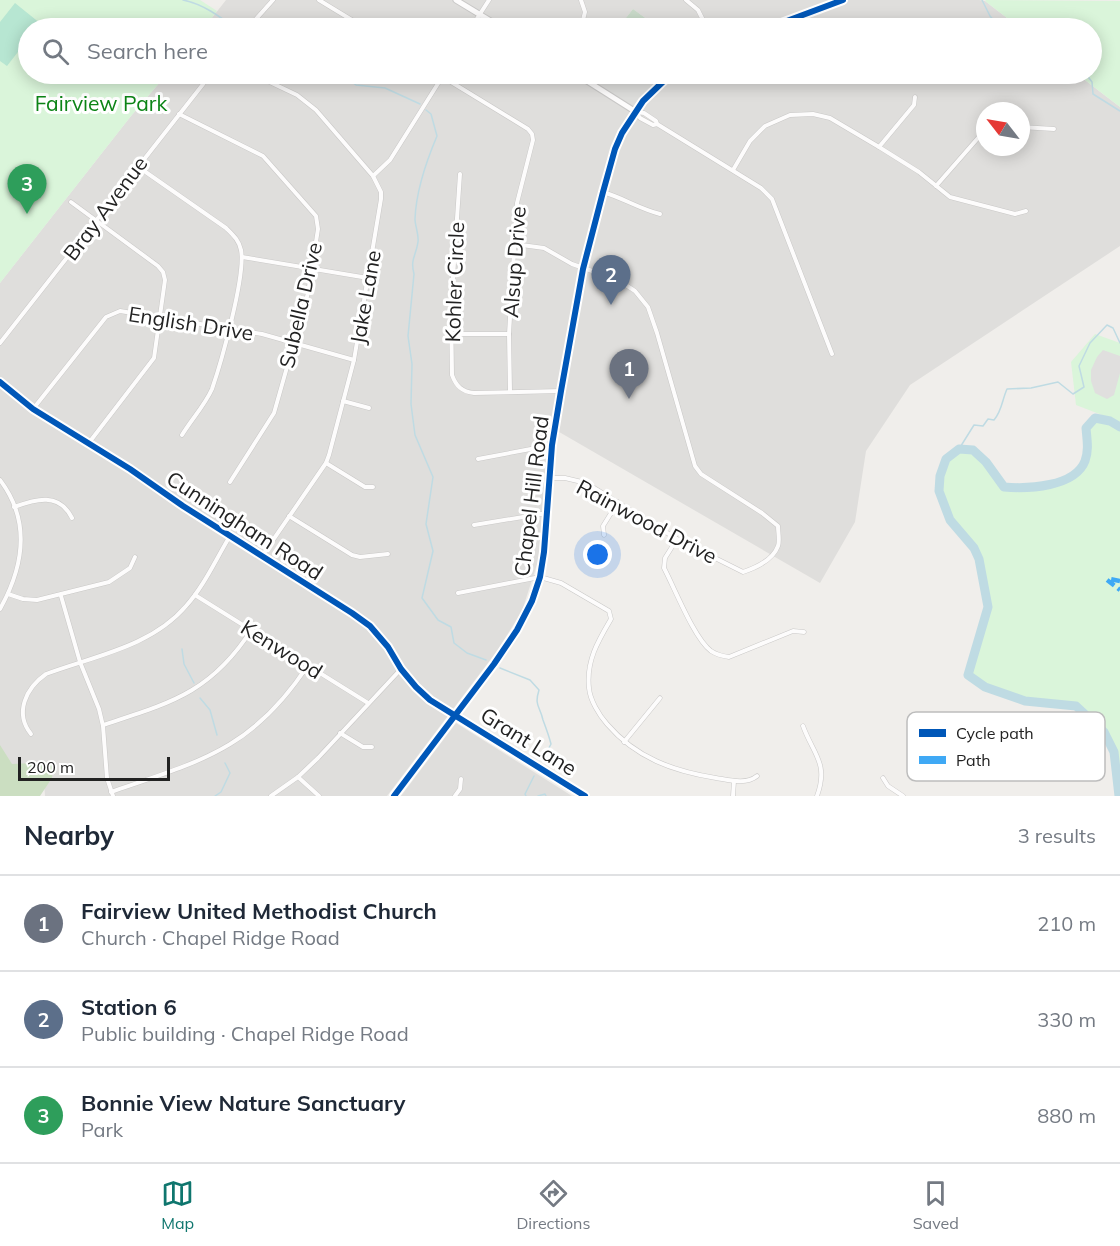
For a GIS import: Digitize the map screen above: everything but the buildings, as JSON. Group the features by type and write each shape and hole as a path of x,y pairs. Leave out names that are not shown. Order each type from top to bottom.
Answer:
{"street":[{"path":"257,18 273,0"},
{"path":"319,0 349,18"},
{"path":"456,0 484,18"},
{"path":"477,18 489,0"},
{"path":"581,0 585,12 584,18"},
{"path":"686,0 698,10 702,18"},
{"path":"795,18 843,0"},
{"name":"Bray Avenue","path":"0,343 203,84"},
{"name":"Jake Lane","path":"261,555 326,463 354,360 381,199 381,192 373,176 307,102 272,84"},
{"path":"373,176 390,160 435,84"},
{"name":"Alsup Drive","path":"457,84 528,129 532,134 533,140 517,203 508,334 510,392"},
{"path":"592,84 636,112 644,113 657,124 761,188 772,200 832,354"},
{"name":"Chapel Hill Road","path":"394,796 517,630 532,601 540,577 544,552 552,445 583,269 615,149 643,101 661,84"},
{"path":"879,147 914,105 915,97"},
{"name":"Subella Drive","path":"179,114 268,160 316,216 318,229 308,293 274,413 230,482"},
{"path":"733,170 750,141 765,126 790,115 813,114 830,118 879,147 919,172 950,197 1015,214 1026,211"},
{"path":"1030,128 1054,129"},
{"path":"936,186 976,140"},
{"path":"137,166 226,228 236,238 242,257 235,304 211,391 182,435"},
{"name":"Kohler Circle","path":"460,174 451,308 452,375 458,387 466,392 510,392"},
{"path":"603,192 660,214"},
{"path":"71,202 158,266 165,280 161,317 151,364 88,444"},
{"path":"514,244 544,248 583,269"},
{"path":"242,257 368,278"},
{"name":"Rainwood Drive","path":"550,478 565,478 586,483 677,539 742,572 755,569 772,555 779,545 778,526 762,513 701,474 695,466 648,307 635,291 618,280 583,269"},
{"name":"English Drive","path":"33,409 106,317 120,311 262,334 354,360"},
{"path":"451,334 508,334"},
{"name":"Cunningham Road","path":"0,382 33,409 370,626 416,687 430,700 455,714"},
{"path":"510,392 561,391"},
{"path":"343,401 369,408"},
{"path":"478,459 552,445"},
{"path":"326,463 365,488 373,487"},
{"path":"0,480 20,524 21,546 18,569 0,609"},
{"path":"14,507 42,498 52,500 67,510 72,518"},
{"path":"604,535 603,526 618,502"},
{"path":"474,525 548,513"},
{"path":"289,516 352,555 388,554"},
{"path":"31,734 24,725 23,710 30,690 38,680 46,674 133,644 150,636 175,618 195,595 230,536"},
{"path":"677,539 665,558 664,568 700,640 710,651 729,657 793,631 804,632"},
{"path":"8,594 23,599 37,600 61,596 109,582 130,568 135,557"},
{"path":"458,593 540,577 561,583 609,610 611,618 594,648 588,670 589,690 601,718 624,742 648,759 676,770 734,780 752,780 757,776"},
{"name":"Kenwood","path":"195,595 368,703"},
{"path":"61,596 80,662 99,709 103,726 105,766 112,794 196,762 239,740 276,708 293,689 308,665"},
{"path":"103,726 171,703 188,694 226,664 252,629"},
{"path":"271,796 298,777 318,758 401,669"},
{"path":"624,742 660,698"},
{"name":"Grant Lane","path":"455,714 585,796"},
{"path":"803,726 817,753 821,767 821,782 817,796"},
{"path":"340,733 363,747 372,747"},
{"path":"298,777 320,796"},
{"path":"883,778 888,786 903,796"},
{"path":"455,796 460,789 461,779"},
{"path":"733,796 734,780"}],"shaded area":[{"path":"226,0 979,0 985,1 1007,18 645,18 633,9 626,18 212,18"},
{"path":"158,84 1090,84 1120,107 1120,246 910,385 866,451 855,522 820,583 554,429 543,503 539,558 522,611 497,651 387,796 45,796 43,768 0,773 0,283"},
{"path":"594,84 665,84 636,111"},
{"path":"1103,350 1120,356 1120,373 1114,395 1107,399 1095,393 1091,381 1091,370"},
{"path":"456,723 572,796 401,796"}],"green space":[{"name":"Fairview Park","path":"0,0 200,0 217,11 212,18 18,18 18,84 158,84 0,283"},
{"path":"985,1 1120,1 1120,107 1090,84 1102,84 1102,18 1007,18"},
{"path":"15,3 34,18 18,18 18,52 7,66 0,61 0,22"},
{"path":"633,9 645,18 626,18"},
{"path":"1095,334 1120,343 1120,422 1076,405 1071,362"},
{"path":"1095,418 1110,421 1120,427 1120,796 1114,752 1105,735 1105,712 1082,712 1076,706 1025,701 985,687 968,675 988,607 979,559 974,548 950,520 939,491 940,476 946,459 959,449 967,450 980,457 1005,487 1038,487 1061,481 1080,470 1085,461 1086,428"},
{"path":"0,745 12,764 54,762 52,778 40,796 0,796"}],"waterway":[{"path":"183,0 204,7 221,18"},
{"path":"982,0 992,18"},
{"path":"355,84 385,88 420,104"},
{"path":"1092,84 1093,94 1120,111"},
{"path":"426,110 431,114 437,136 425,166 417,197 415,219 418,242 413,261 414,274 408,336 412,364 411,404 415,435 433,477 426,524 433,551 422,598 438,620 451,627 454,643 467,653 486,660"},
{"path":"959,449 974,425 983,426 988,419 994,420 997,417 1007,389 1031,388 1058,382 1073,394 1084,387 1079,366 1090,343 1107,325 1113,328 1120,343"},
{"path":"1082,712 1076,706 1025,701 985,687 968,675 988,607 979,559 974,548 950,520 939,491 940,476 946,459 959,449 973,450 986,462 1004,487 1050,485 1080,470 1087,453 1086,428 1095,418 1110,421 1120,427"},
{"path":"182,649 184,664 194,683"},
{"path":"500,668 530,680 539,690 537,703 551,744 542,761"},
{"path":"200,698 210,710 217,735"},
{"path":"1105,734 1114,752 1119,796"},
{"path":"215,796 221,792 230,773 225,763"},
{"path":"526,796 534,776"},
{"path":"538,796 545,794 546,796"}],"marked path":[{"path":"1120,581 1107,580 1120,590"}],"cycle path":[{"path":"795,18 843,0"},
{"path":"394,796 494,664 517,630 532,601 540,577 544,552 552,445 583,269 615,149 622,133 643,101 661,84"},
{"path":"0,382 33,409 352,613 370,626 388,647 401,669 430,700 585,796"}],"place":[{"name":"Bonnie View Nature Sanctuary","path":"27,214"},
{"name":"Station 6","path":"611,305"},
{"name":"Fairview United Methodist Church","path":"629,399"}]}
